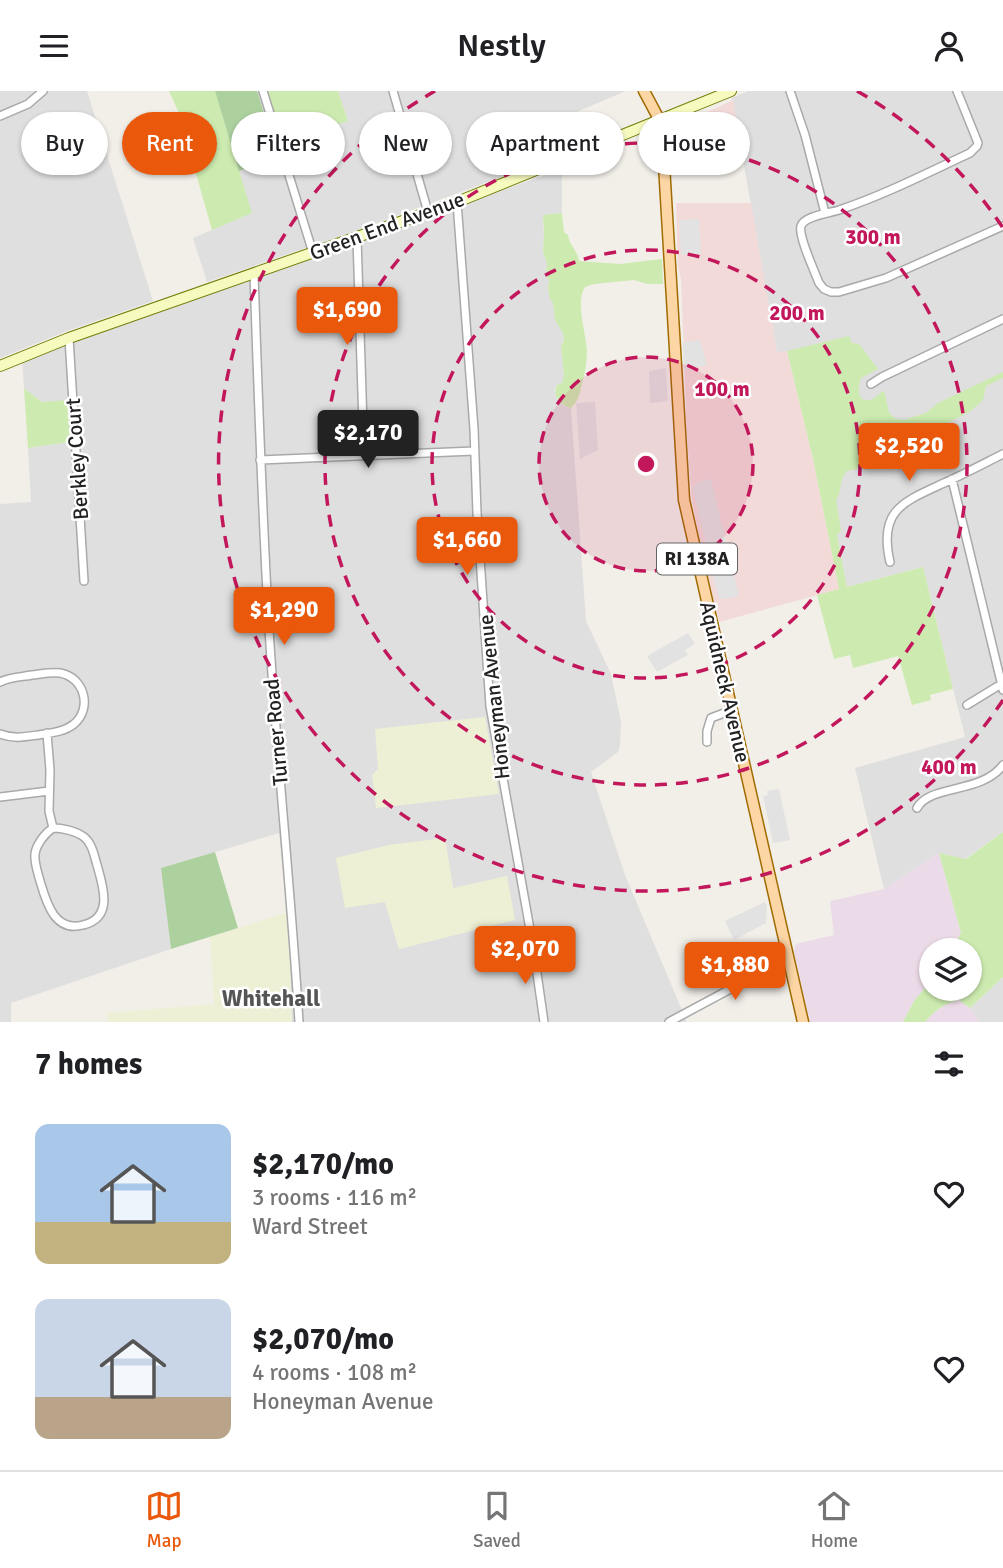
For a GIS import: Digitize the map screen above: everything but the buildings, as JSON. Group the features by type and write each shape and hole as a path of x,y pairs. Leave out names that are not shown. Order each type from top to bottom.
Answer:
{"main road":[{"name":"Aquidneck Avenue","path":"644,91 655,112"},
{"name":"Green End Avenue","path":"681,112 731,91"},
{"name":"Green End Avenue","path":"0,366 69,338 457,202 638,130"},
{"name":"Aquidneck Avenue","path":"665,175 684,501 803,1022"}],"street":[{"path":"0,116 28,104 43,91"},
{"path":"263,91 313,253"},
{"path":"393,91 428,212"},
{"path":"790,91 805,135 825,213"},
{"path":"957,91 978,143 974,150 874,197 803,221 801,236 819,282 824,289 839,292 886,278 1003,226"},
{"name":"Honeyman Avenue","path":"457,202 490,706 544,1022"},
{"path":"357,238 364,456"},
{"name":"Turner Road","path":"254,273 260,460 274,713 299,1022"},
{"path":"871,384 1003,319"},
{"name":"Berkley Court","path":"69,338 85,581"},
{"path":"260,460 474,451"},
{"path":"890,562 886,535 888,525 898,509 911,498 1003,454"},
{"path":"952,479 1002,686 967,705"},
{"path":"0,682 10,678 57,673 66,675 77,683 84,700 80,716 69,727 15,738 0,734"},
{"path":"707,741 711,718 732,710"},
{"path":"47,733 50,760 49,811 53,828"},
{"path":"917,808 924,799 985,781 1003,765"},
{"path":"0,797 49,791"},
{"path":"53,828 81,835 92,849 105,898 99,914 85,925 75,926 62,922 55,917 48,905 35,855 38,845 53,828"},
{"path":"669,1022 788,958"}],"shaded area":[{"path":"0,91 87,91 94,112 21,112 21,175 108,175 108,158 153,301 0,358"},
{"path":"257,91 266,91 323,112 264,112"},
{"path":"338,91 626,91 576,112 466,112 466,175 507,175 207,282 193,238 251,213 240,175 345,175 345,120 348,121"},
{"path":"748,91 1003,91 1003,832 965,859 939,853 884,889 855,768 965,737 923,567 847,587 837,535 788,352 777,352 746,175 750,175 750,112 734,112 732,98"},
{"path":"733,100 735,112 707,112"},
{"path":"545,175 562,175 562,213 544,215 543,224 543,252 547,263 548,288 564,340 564,375 562,383 555,389 557,399 564,406 571,408 586,621 611,674 621,722 618,752 591,772 625,875 687,1022 292,1022 288,912 279,833 162,868 171,949 11,1003 11,1022 0,1022 0,504 31,502 28,448 70,442 42,402 24,388 22,361","holes":["444,838 453,888 399,949 385,902"]},
{"path":"676,203 751,203 777,352 787,351 813,459 839,589 719,622 692,501"},
{"path":"699,219 701,254 681,255 679,220"},
{"path":"700,340 707,365 684,370 683,343"},
{"path":"666,368 668,401 650,403 649,371"},
{"path":"595,402 598,450 580,459 576,403"},
{"path":"711,479 739,596 725,599 719,599 692,486"},
{"path":"688,633 695,644 685,650 688,655 657,672 647,656"},
{"path":"779,789 790,840 773,843 763,796 768,795 767,791"},
{"path":"939,853 961,933 958,938 919,938 919,995 903,1022 810,1022 794,951 796,944 834,935 830,901 884,889"},
{"path":"765,902 766,923 734,940 725,921"},
{"path":"1003,977 1003,1022 979,1022 970,1008 977,1001 982,1001 982,997"},
{"path":"960,1001 970,1008 979,1022 925,1022 949,1002"}],"green space":[{"path":"169,91 215,91 231,144 231,175 240,175 252,213 212,230 196,175 217,175 217,112 178,111"},
{"path":"215,91 257,91 264,112 231,112 231,144"},
{"path":"266,91 338,91 345,112 272,112"},
{"path":"562,213 564,232 568,235 579,261 620,264 662,259 663,284 647,284 634,280 585,287 581,309 587,351 586,363 579,394 571,408 560,403 556,397 557,385 562,383 564,375 561,346 564,340 555,320 543,252 543,215"},
{"path":"849,336 852,343 859,344 878,369 861,378 860,396 870,400 884,391 889,412 894,418 904,420 926,413 938,403 1003,372 1003,378 986,386 983,400 971,411 900,447 881,451 867,465 847,471 842,478 836,500 841,530 837,535 847,587 923,567 953,689 930,695 931,700 912,705 898,656 853,668 850,655 834,659 817,595 839,589 813,459 787,351"},
{"path":"24,388 42,402 69,400 70,442 28,448"},
{"path":"485,717 499,794 376,808 372,775 378,769 375,729"},
{"path":"1003,832 1003,977 982,997 982,938 958,938 961,933 939,853 966,859"},
{"path":"445,838 453,888 507,876 515,920 399,949 385,902 345,908 336,858 389,845"},
{"path":"215,852 238,928 171,949 161,868"},
{"path":"288,912 292,1022 108,1022 107,1013 214,1004 210,937"},
{"path":"919,995 919,1001 956,1001 940,1008 925,1022 903,1022"},
{"path":"960,1001 977,1001 970,1008"}],"district":[{"name":"Whitehall","path":"271,998"}]}
